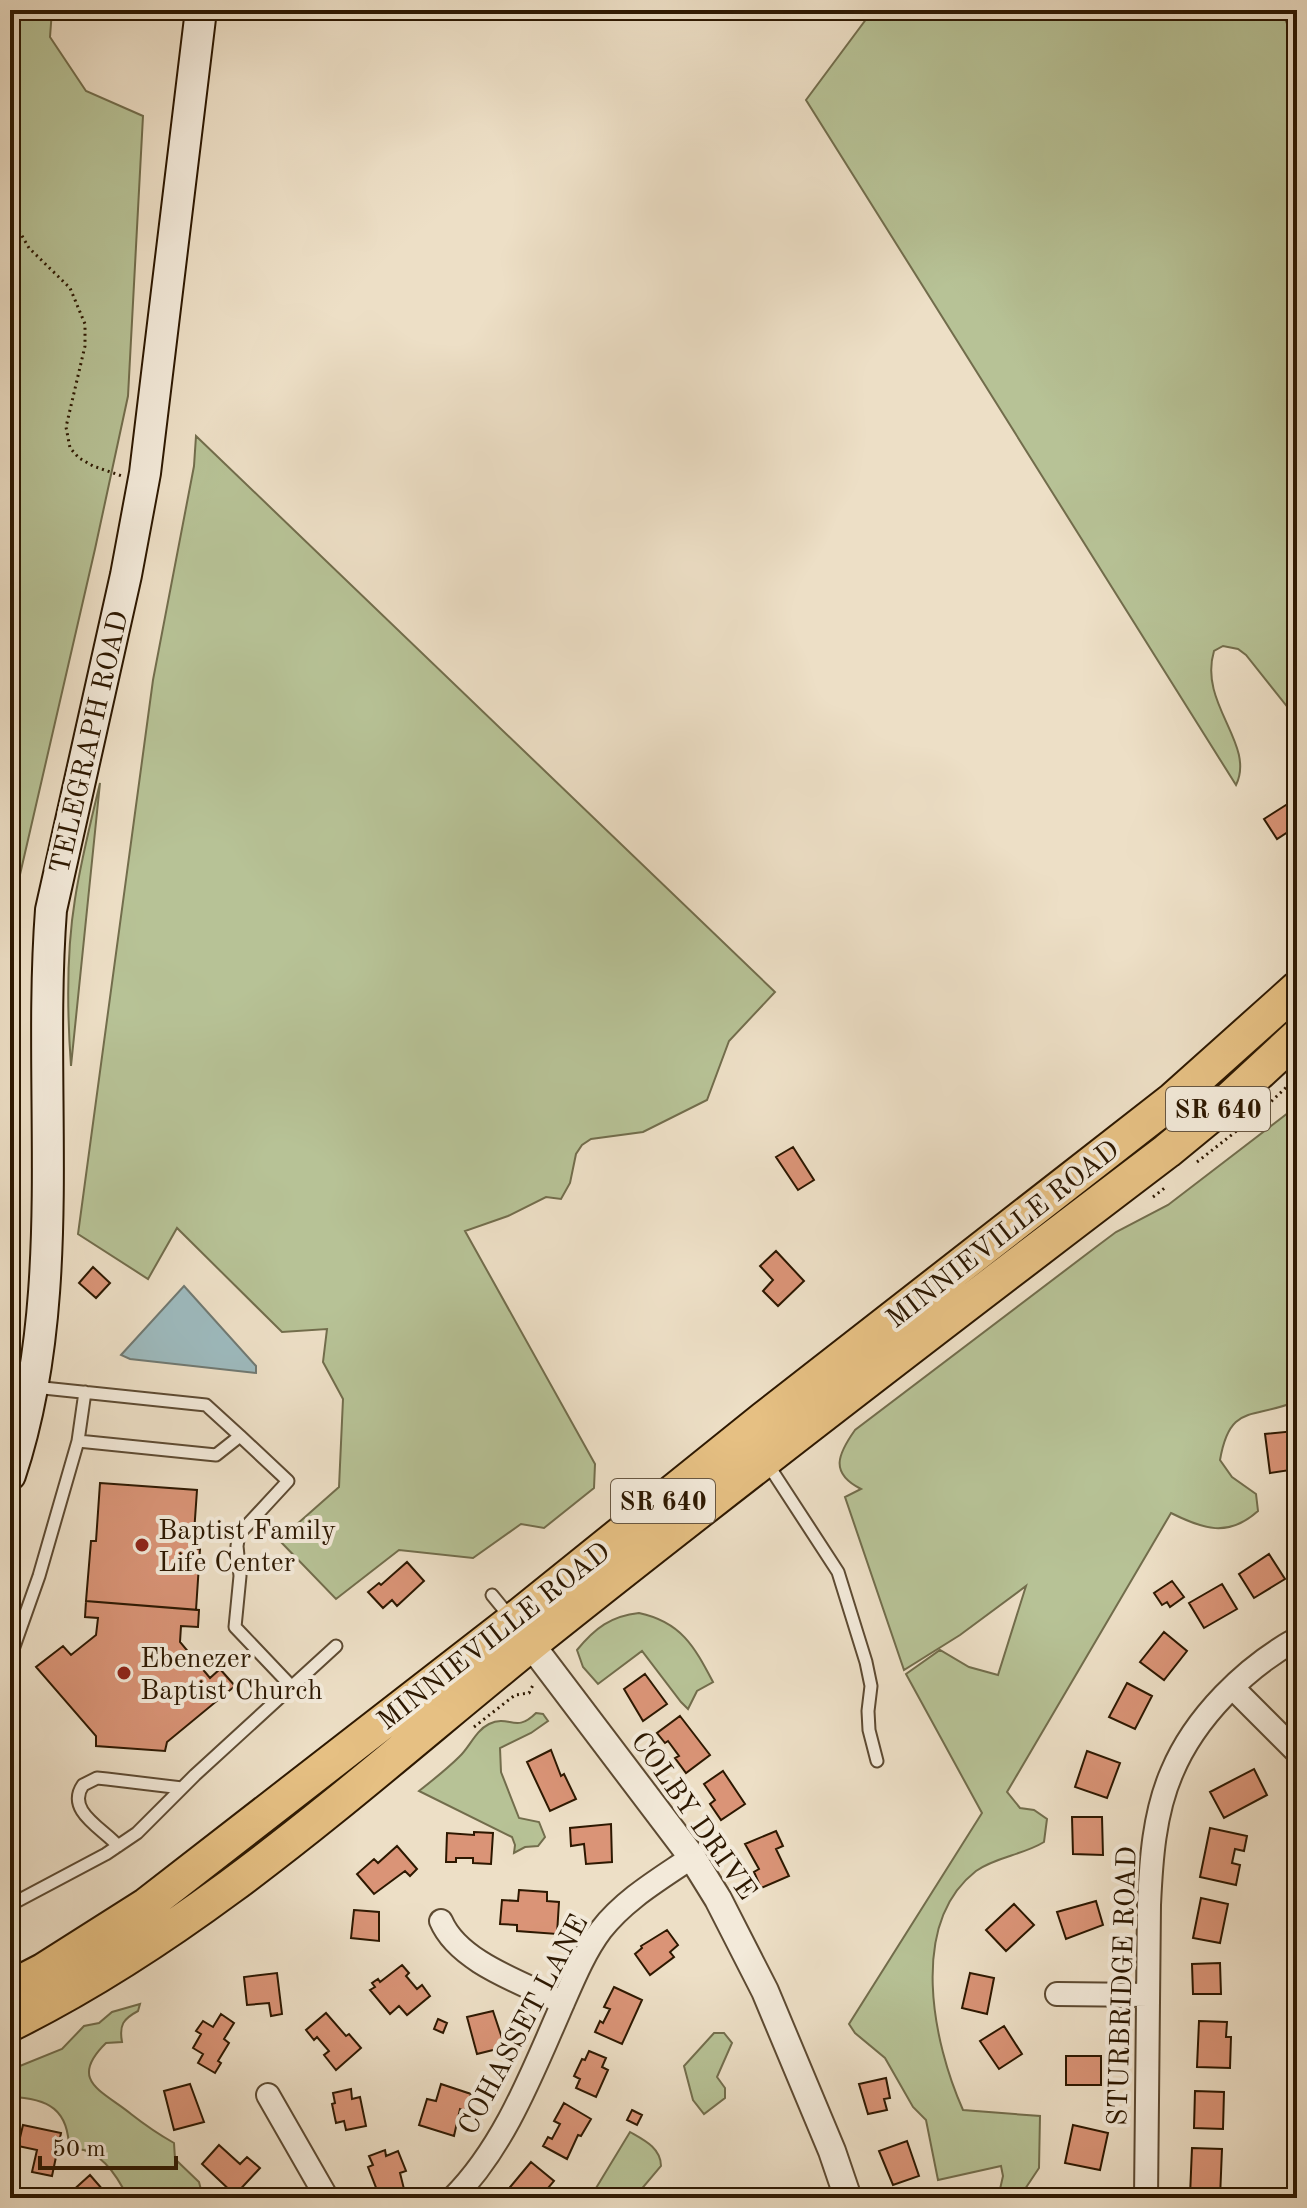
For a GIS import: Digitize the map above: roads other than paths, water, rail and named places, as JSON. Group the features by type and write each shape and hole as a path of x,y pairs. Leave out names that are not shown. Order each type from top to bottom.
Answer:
{"main road":[{"name":"TELEGRAPH ROAD","path":"10,1475 32,1387 43,1288 48,1199 47,962 51,910 143,486 201,10"},
{"name":"MINNIEVILLE ROAD","path":"10,2024 63,1996 157,1938 283,1845 764,1419 1173,1100 1297,989"},
{"name":"MINNIEVILLE ROAD","path":"10,1988 55,1964 147,1905 764,1459 1167,1151 1229,1100 1297,1037"}],"street":[{"name":"COLBY DRIVE","path":"522,1633 692,1857 741,1939 832,2151 848,2198"},
{"name":"STURBRIDGE ROAD","path":"1146,2198 1152,1860 1167,1787 1171,1773 1207,1717 1233,1688 1270,1656 1297,1639"},
{"path":"1233,1688 1297,1752"},
{"name":"COHASSET LANE","path":"453,2198 480,2167 526,2087 591,1945 608,1921 641,1892 692,1857"},
{"path":"441,1921 456,1945 469,1956 563,2003"},
{"path":"1057,1994 1148,1995"},
{"path":"268,2095 327,2198"}],"lane":[{"path":"32,1387 206,1405 288,1481 239,1534 240,1576 235,1627 292,1687"},
{"path":"10,1658 39,1576 78,1441 85,1392"},
{"path":"78,1441 216,1455 240,1436"},
{"path":"764,1459 838,1572 871,1686 869,1730 877,1761"},
{"path":"492,1595 522,1633"},
{"path":"10,1905 137,1833 336,1646"},
{"path":"118,1846 83,1814 78,1798 83,1785 97,1778 182,1788"}],"water":[{"path":"184,1286 256,1366 256,1373 130,1359 121,1355"}],"place":[{"name":"Baptist Family Life Center","path":"142,1545"},
{"name":"Ebenezer Baptist Church","path":"124,1673"}]}
